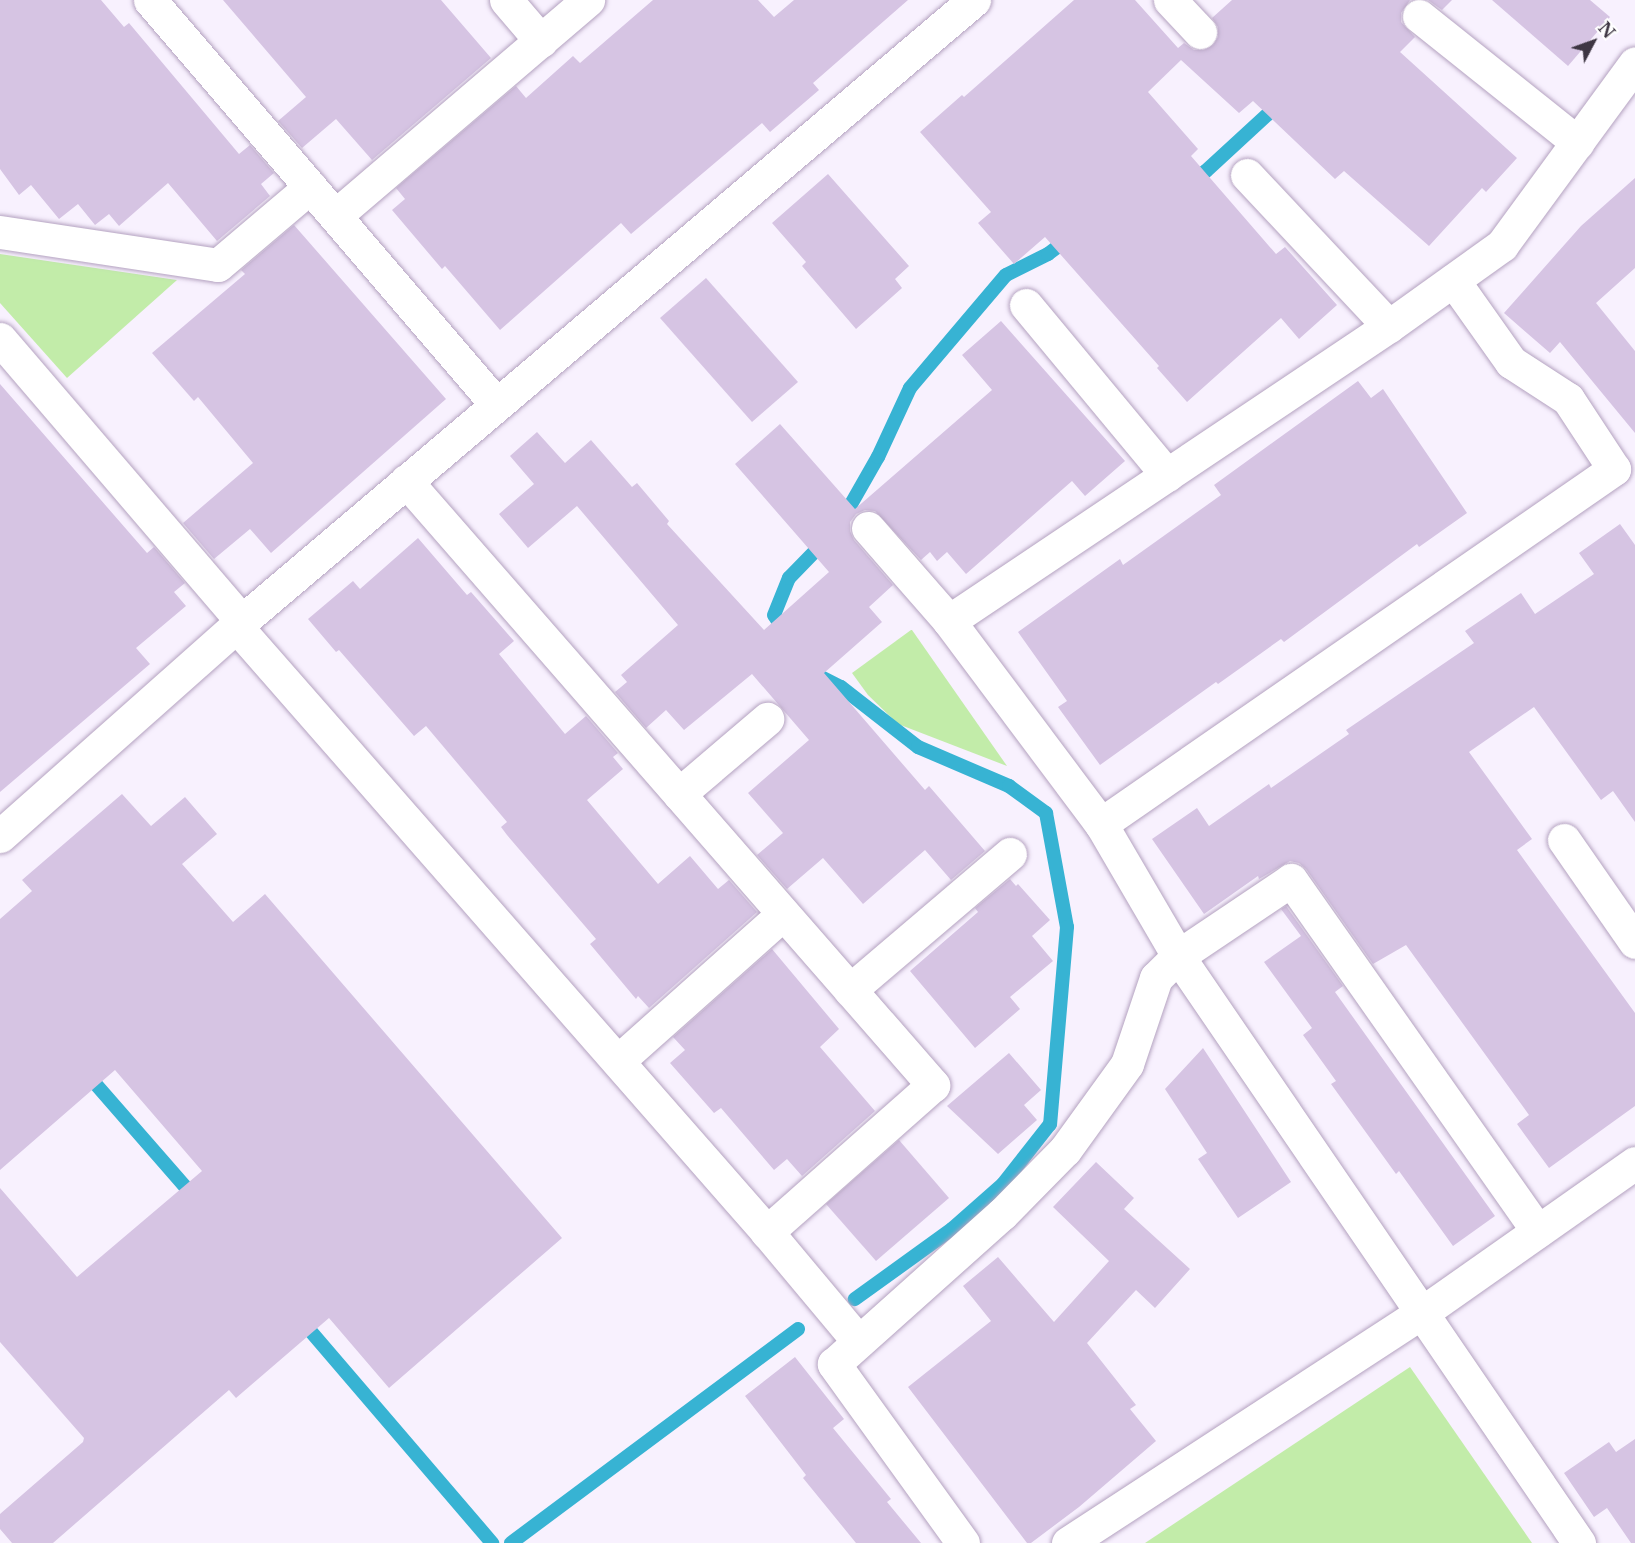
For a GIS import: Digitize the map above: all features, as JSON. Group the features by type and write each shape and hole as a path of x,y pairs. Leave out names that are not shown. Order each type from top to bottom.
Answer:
{"street":[{"path":"150,0 496,404"},
{"path":"506,0 541,41"},
{"path":"335,216 588,0"},
{"path":"0,836 239,623 974,0"},
{"path":"1170,0 1200,32"},
{"path":"1419,16 1578,143"},
{"path":"949,621 1389,326 1502,245 1635,63"},
{"path":"1248,175 1389,326"},
{"path":"0,232 219,265 310,187"},
{"path":"1101,824 1614,469 1568,399 1511,362 1453,280"},
{"path":"1026,304 1167,475"},
{"path":"0,339 239,623 767,1232 858,1341"},
{"path":"406,481 933,1085 767,1232"},
{"path":"868,528 949,621 1101,824 1178,956 1580,1543"},
{"path":"679,794 767,719"},
{"path":"1564,840 1635,942"},
{"path":"850,990 1010,854"},
{"path":"963,1543 834,1364 1002,1214 1065,1150 1127,1064 1156,978 1178,956 1291,880 1538,1231"},
{"path":"618,1061 783,914"},
{"path":"1068,1543 1423,1312 1635,1163"}],"green space":[{"path":"0,254 177,280 67,378 0,303"},
{"path":"911,630 1007,766 898,724 868,695 852,673"},
{"path":"1410,1367 1532,1543 1145,1543"}],"building":[{"path":"0,0 101,0 124,27 129,23 239,154 250,145 274,173 261,184 270,196 217,241 168,183 119,226 109,214 95,225 78,204 59,219 31,185 19,195 0,169"},
{"path":"223,0 441,0 491,58 372,160 336,119 302,148 278,121 306,97"},
{"path":"653,0 758,0 774,17 794,0 908,0 813,83 819,90 770,132 762,123 631,234 621,223 500,330 445,266 442,269 392,210 405,199 396,188 516,86 526,98 573,56 580,63"},
{"path":"1074,0 1135,0 1178,48 1184,43 1194,50 1204,50 1213,45 1218,37 1218,27 1212,18 1232,0 1410,0 1401,13 1401,22 1415,37 1400,52 1517,158 1486,192 1482,188 1429,246 1344,171 1335,179 1253,101 1239,113 1181,60 1148,92 1198,149 1191,156 1276,254 1285,247 1337,305 1299,339 1281,318 1187,402 1157,368 1159,366 1045,237 1014,264 978,223 991,212 920,132 962,95 964,97"},
{"path":"1428,0 1452,0 1442,10"},
{"path":"1492,0 1590,0 1610,17 1568,66"},
{"path":"828,174 909,266 895,279 902,288 856,329 802,266 806,262 772,223"},
{"path":"1635,178 1635,268 1596,303 1635,351 1635,433 1560,342 1550,353 1504,313 1581,226"},
{"path":"294,225 446,399 271,553 250,529 214,559 183,523 253,463 198,397 194,401 152,353 245,274 241,270"},
{"path":"706,278 798,382 752,422 660,318"},
{"path":"1001,321 1125,461 1085,496 1072,481 966,574 947,552 937,561 930,552 921,560 875,511 865,510 856,514 850,522 850,531 854,540 893,585 869,607 882,622 824,673 925,790 929,786 985,851 951,880 925,850 863,904 823,858 787,889 757,855 783,833 748,793 809,740 752,674 684,730 666,710 646,728 615,692 627,682 621,675 678,625 577,506 528,548 499,514 534,484 510,456 537,432 565,463 591,440 632,487 637,483 669,521 667,524 764,630 829,572 735,464 780,424 855,509 992,390 962,355"},
{"path":"1358,381 1371,398 1383,389 1467,513 1419,547 1417,544 1284,642 1281,639 1218,684 1216,682 1100,765 1058,707 1067,701 1018,632 1120,559 1123,565 1221,495 1214,485"},
{"path":"0,384 147,553 154,547 185,583 174,592 186,606 136,648 150,664 0,792"},
{"path":"1620,524 1635,545 1635,822 1613,791 1601,800 1534,707 1469,752 1532,839 1517,850 1635,1013 1635,1106 1549,1168 1517,1124 1529,1115 1406,945 1373,964 1306,869 1299,863 1290,861 1259,879 1258,876 1204,914 1152,839 1197,808 1209,826 1269,784 1271,788 1349,734 1346,730 1474,643 1465,631 1521,593 1535,614 1594,574 1579,553"},
{"path":"418,538 467,595 471,592 514,641 499,654 565,734 586,716 618,753 613,757 623,769 587,800 658,884 690,856 718,889 729,880 757,912 649,1008 638,996 636,999 590,944 596,939 507,835 501,827 507,822 426,726 414,736 339,650 336,652 308,619 353,581 360,589"},
{"path":"122,794 151,826 185,797 217,834 182,864 233,922 265,894 562,1238 389,1388 329,1318 236,1398 229,1390 53,1543 12,1543 0,1529 0,1514 83,1442 84,1438 0,1342 0,1188 77,1277 202,1171 115,1070 0,1170 0,919 32,891 22,880"},
{"path":"1010,879 1016,886 1018,884 1050,920 1032,936 1053,961 1010,997 1020,1009 975,1048 910,971 978,912 975,908"},
{"path":"1286,906 1343,986 1335,992 1495,1216 1453,1246 1399,1171 1396,1174 1331,1084 1336,1081 1303,1035 1312,1028 1264,962 1301,936 1281,909"},
{"path":"772,949 839,1029 820,1047 875,1111 802,1176 787,1159 774,1170 721,1108 714,1113 670,1063 685,1050 673,1037"},
{"path":"1203,1048 1291,1182 1238,1218 1198,1159 1207,1153 1165,1089"},
{"path":"1009,1053 1041,1090 1024,1105 1037,1120 998,1154 947,1106"},
{"path":"899,1140 949,1198 876,1261 826,1204"},
{"path":"1096,1162 1134,1198 1124,1209 1190,1269 1155,1308 1136,1290 1087,1343 1136,1405 1130,1409 1156,1441 1079,1507 1031,1543 1027,1543 908,1387 991,1321 963,1286 998,1257 1054,1322 1109,1261 1053,1207"},
{"path":"795,1357 844,1419 833,1428 891,1499 887,1502 921,1543 856,1543 803,1478 806,1475 745,1396"},
{"path":"1635,1439 1635,1543 1631,1543 1607,1508 1594,1517 1564,1473 1609,1442 1616,1452"}],"waterway":[{"path":"1191,181 1206,171 1280,103"},
{"path":"842,520 878,457 910,388 1006,275 1048,254 1069,238"},
{"path":"786,634 774,615 789,578 824,542"},
{"path":"817,675 841,687 918,747 1009,786 1046,813 1067,927 1050,1124 1003,1184 952,1229 855,1299"},
{"path":"86,1073 196,1199"},
{"path":"301,1320 492,1543"},
{"path":"511,1543 798,1329"}]}
